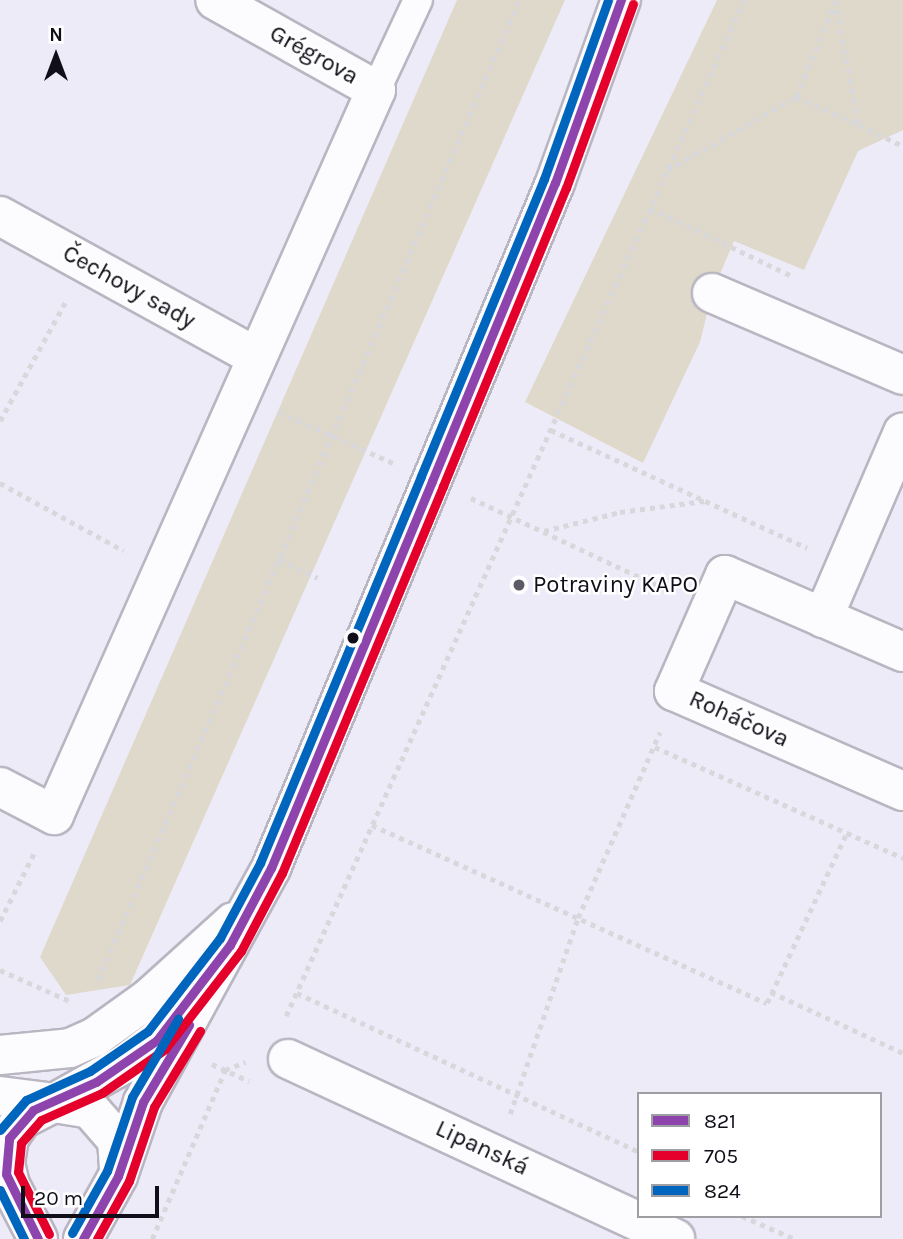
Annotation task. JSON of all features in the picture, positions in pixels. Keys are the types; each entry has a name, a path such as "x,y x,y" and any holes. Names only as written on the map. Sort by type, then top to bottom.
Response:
{"street":[{"name":"Grégrova","path":"215,0 376,90"},
{"path":"83,1239 114,1184 143,1102 253,904 555,183 621,0"},
{"path":"0,787 54,815 376,90"},
{"name":"Čechovy sady","path":"0,216 257,357"},
{"path":"712,293 903,375"},
{"path":"823,618 903,432"},
{"name":"Roháčova","path":"903,652 725,575 674,691 903,791"},
{"path":"0,1055 70,1048 95,1037 149,998 253,904"},
{"path":"38,1239 8,1183 5,1163 9,1138 22,1119 96,1082 158,1040 230,945"},
{"name":"Lipanská","path":"284,1043 492,1153 675,1239"},
{"path":"0,1096 75,1103 103,1119 117,1140 114,1184 92,1210 70,1217 37,1212 8,1183"}],"lane":[{"path":"376,90 418,0"}],"path":[{"path":"97,982 519,0"},
{"path":"284,1043 296,993 744,0"},
{"path":"668,170 796,97 835,1"},
{"path":"835,1 859,125"},
{"path":"796,97 903,146"},
{"path":"650,208 795,278"},
{"path":"0,421 86,263"},
{"path":"240,395 374,454"},
{"path":"551,430 813,551"},
{"path":"0,484 161,572"},
{"path":"542,531 620,512 705,501"},
{"path":"511,517 710,609"},
{"path":"279,559 318,578"},
{"path":"492,1153 518,1093 578,918 655,747 674,691"},
{"path":"655,747 903,858"},
{"path":"0,921 54,815"},
{"path":"372,825 766,1003 847,832"},
{"path":"0,970 74,1002"},
{"path":"771,992 903,1053"},
{"path":"296,993 518,1093 637,1151"},
{"path":"152,1239 225,1070 248,1060"},
{"path":"747,1218 795,1239"}],"shaded area":[{"path":"457,0 565,0 130,985 66,995 40,957"},
{"path":"717,0 903,0 903,130 858,151 804,270 734,241 712,293 700,342 643,463 525,402"}],"transit line":[{"name":"824","path":"0,1130 26,1100 90,1071 148,1031 220,938 260,863 544,179 608,0"},
{"name":"821","path":"38,1239 6,1174 9,1138 33,1110 96,1082 157,1040 230,945 271,868 432,481 555,183 621,0"},
{"name":"705","path":"49,1234 18,1172 21,1143 41,1120 102,1093 165,1049 241,951 282,873 443,486 566,188 633,4"},
{"name":"824","path":"72,1233 107,1171 132,1097 178,1019"},
{"name":"821","path":"83,1239 118,1176 143,1102 189,1025"},
{"name":"705","path":"97,1239 129,1181 154,1107 200,1031"},
{"name":"824","path":"0,1190 24,1239"}],"place":[{"name":"Potraviny KAPO","path":"519,585"}]}
